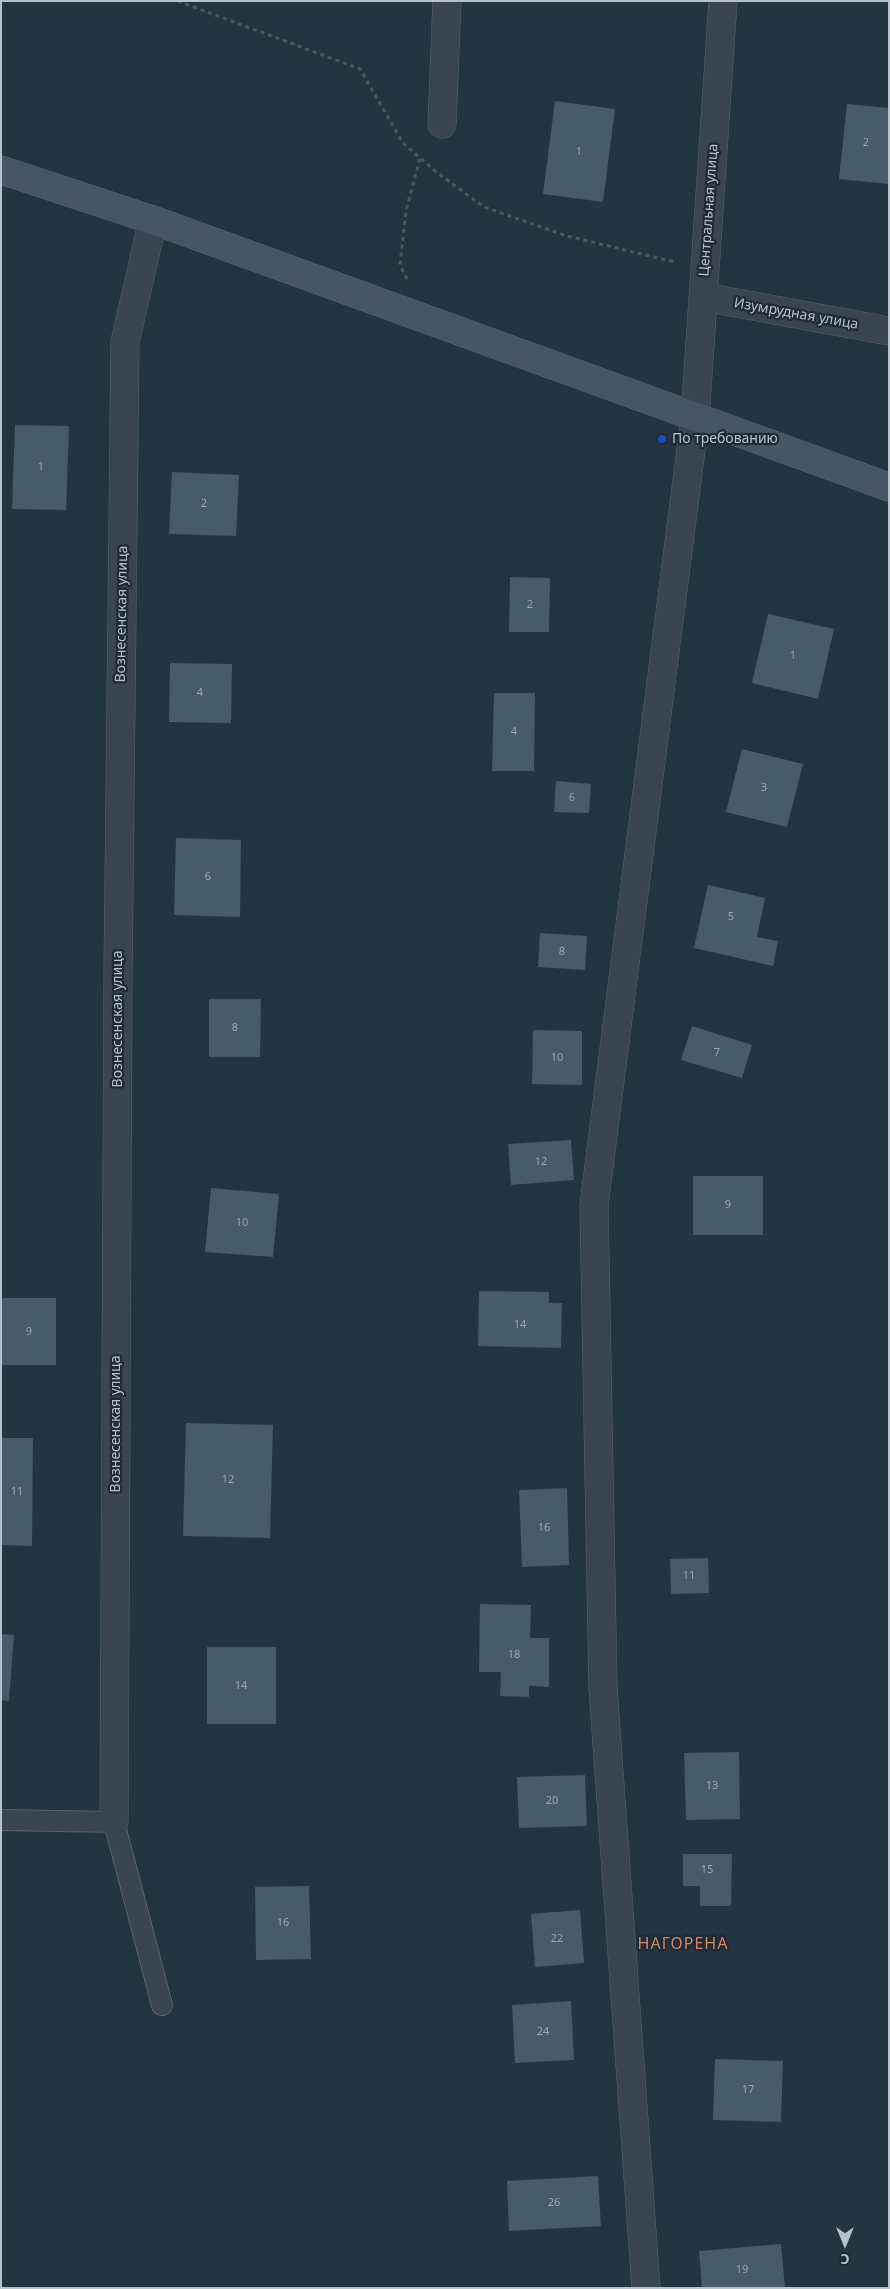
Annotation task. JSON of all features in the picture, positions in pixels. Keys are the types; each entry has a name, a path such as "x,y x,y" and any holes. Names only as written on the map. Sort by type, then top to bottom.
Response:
{"street":[{"path":"442,124 446,1"},
{"name":"Центральная улица","path":"646,2288 603,1688 594,1205 696,418 723,1"},
{"path":"1,170 153,220 889,487"},
{"name":"Вознесенская улица","path":"114,1822 118,964 125,342 153,220"},
{"name":"Изумрудная улица","path":"704,297 889,331"}],"lane":[{"path":"1,1820 114,1822 162,2005"}],"path":[{"path":"420,158 406,211 400,265 424,319"}],"building":[{"path":"555,101 615,109 603,202 543,194"},
{"path":"847,104 889,108 889,184 839,179"},
{"path":"15,425 69,426 66,510 12,509"},
{"path":"172,472 239,475 236,536 169,534"},
{"path":"510,577 550,578 549,632 509,632"},
{"path":"768,614 834,629 818,699 752,683"},
{"path":"170,663 232,664 231,723 169,722"},
{"path":"494,693 535,693 534,771 492,771"},
{"path":"742,749 803,764 787,827 726,812"},
{"path":"556,781 591,784 589,813 554,812"},
{"path":"176,838 241,840 240,917 174,915"},
{"path":"708,885 765,898 757,937 778,941 773,966 694,948"},
{"path":"540,933 587,936 585,970 538,967"},
{"path":"209,999 261,999 260,1057 209,1057"},
{"path":"692,1026 752,1045 742,1078 681,1060"},
{"path":"533,1030 582,1031 582,1085 532,1084"},
{"path":"571,1140 574,1180 511,1185 508,1144"},
{"path":"693,1176 763,1176 763,1235 693,1235"},
{"path":"211,1188 279,1194 273,1257 205,1252"},
{"path":"479,1291 549,1292 549,1303 562,1303 561,1348 478,1346"},
{"path":"1,1298 56,1298 56,1365 1,1365"},
{"path":"186,1423 273,1425 270,1538 183,1536"},
{"path":"1,1438 33,1438 32,1546 1,1545"},
{"path":"567,1488 569,1565 522,1567 519,1490"},
{"path":"708,1558 709,1593 671,1594 670,1559"},
{"path":"480,1604 531,1605 530,1638 549,1638 549,1687 529,1686 529,1697 500,1696 501,1672 479,1672"},
{"path":"1,1634 14,1635 9,1701 1,1700"},
{"path":"207,1647 276,1647 276,1724 207,1724"},
{"path":"739,1752 740,1819 686,1820 684,1753"},
{"path":"585,1775 587,1826 519,1828 517,1777"},
{"path":"683,1854 732,1854 731,1906 700,1906 700,1886 683,1886"},
{"path":"309,1886 311,1959 256,1960 255,1887"},
{"path":"580,1910 584,1963 535,1967 531,1914"},
{"path":"571,2001 574,2060 515,2063 512,2005"},
{"path":"715,2059 783,2061 781,2122 713,2120"},
{"path":"598,2176 601,2226 509,2231 507,2181"},
{"path":"781,2244 785,2288 702,2288 699,2251"}],"place":[{"name":"По требованию","path":"662,439"}],"district":[{"name":"НАГОРЕНА","path":"683,1944"}]}
